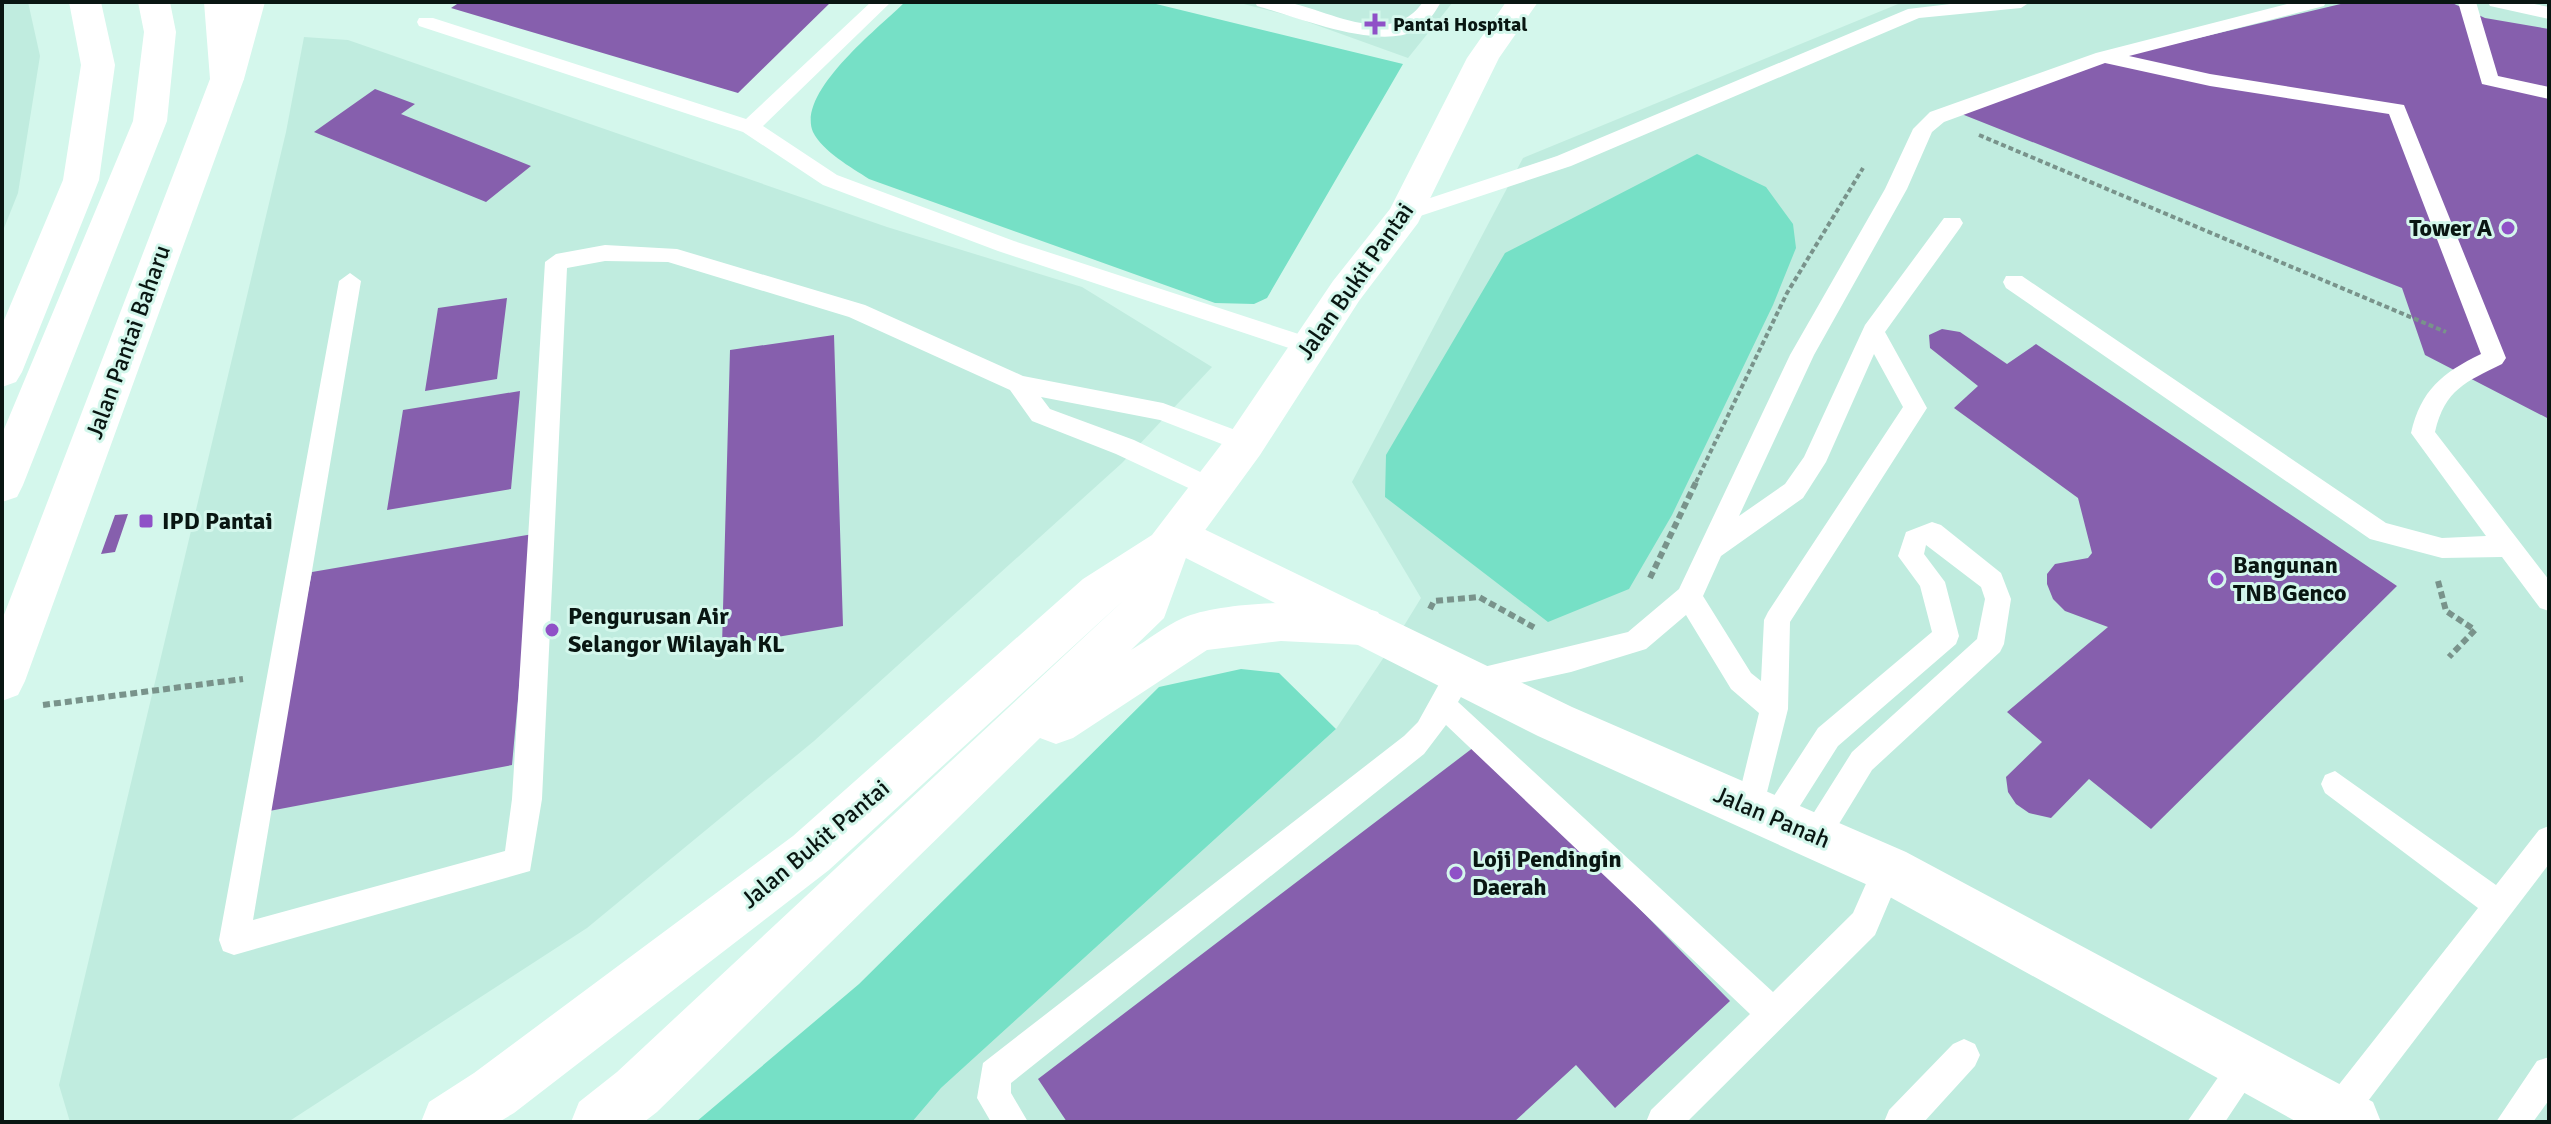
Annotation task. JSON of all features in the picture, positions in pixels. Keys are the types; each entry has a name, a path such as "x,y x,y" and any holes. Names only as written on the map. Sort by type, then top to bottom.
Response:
{"street":[{"path":"2,372 81,180 98,65 85,2"},
{"path":"2,485 150,121 160,32 154,2"},
{"path":"220,2 227,79"},
{"name":"Jalan Pantai Baharu","path":"2,681 227,79 249,2"},
{"name":"Jalan Bukit Pantai","path":"599,1122 637,1092 1148,605 1173,542 1405,214 1483,58 1522,2"},
{"name":"Jalan Bukit Pantai","path":"449,1122 494,1093 811,853 1099,592 1173,542"},
{"name":"Jalan Panah","path":"1173,542 1408,649 1458,686 1781,820 1888,869 2346,1118"},
{"path":"930,813 1097,694 1198,632 1281,622 1362,626"}],"lane":[{"path":"750,127 882,2"},
{"path":"1264,2 1374,30 1397,32 1420,21 1432,2"},
{"path":"1405,214 1564,161 1915,13 2021,2"},
{"path":"1011,1122 994,1098 995,1075 1414,745 1428,731 1458,686 1571,660 1636,641 1689,597 1802,355 1896,189 1923,129 1937,117 2103,57 2317,2"},
{"path":"2467,2 2489,80 2549,93"},
{"path":"2497,2 2549,13"},
{"path":"426,22 750,127 830,180 1006,246 1309,346"},
{"path":"2103,57 2210,80 2397,109 2494,358 2450,380 2428,405 2423,433 2549,600"},
{"path":"1711,550 1794,491 1814,462 1873,331 1952,223"},
{"path":"350,281 234,940 519,861 527,799 556,262 605,253 669,254 857,311 1018,384 1163,412 1245,444"},
{"path":"2014,282 2379,532 2442,548 2510,546"},
{"path":"1781,820 1774,709 1777,620 1915,408 1873,331"},
{"path":"1018,384 1041,415 1125,447 1212,489"},
{"path":"1932,532 1992,581 1998,599 1990,644 1862,761 1781,820 1828,737 1946,636 1932,582 1911,556 1915,539 1932,532"},
{"path":"1689,597 1741,681 1774,709"},
{"path":"1458,686 1773,1014"},
{"path":"2335,784 2497,904"},
{"path":"2346,1118 2497,904 2549,840"},
{"path":"1663,1122 1864,924 1888,869"},
{"path":"1901,1122 1964,1055"},
{"path":"2204,1122 2247,1065"},
{"path":"2513,1122 2549,1073"}],"path":[{"path":"1937,117 2492,351"},
{"path":"1644,590 1787,293 1869,158"},
{"path":"2436,575 2446,611 2475,630 2449,657"},
{"path":"1408,649 1434,601 1470,593 1495,600 1525,622 1546,631"},
{"path":"43,705 209,685"}],"shaded area":[{"path":"2,2 28,2 40,56 18,193 2,233"},
{"name":"Pantai Hospital","path":"1236,2 1453,2 1408,58 1294,17"},
{"path":"1903,2 2549,2 2549,1122 912,1122 941,1088 1336,729 1394,642 1421,598 1352,482 1523,158"},
{"name":"Pengurusan Air Selangor Wilayah KL","path":"304,37 348,40 887,227 1082,287 1212,367 1122,463 814,741 587,928 288,1122 70,1122 59,1085 286,132"}],"green space":[{"path":"905,2 1148,2 1403,64 1267,298 1254,304 1215,303 869,179 823,146 813,132 811,116 817,98 843,62"},
{"path":"1697,154 1766,187 1793,224 1796,248 1773,305 1672,515 1629,589 1548,622 1385,497 1386,455 1505,253"},
{"path":"1241,669 1279,673 1336,729 941,1088 912,1122 696,1122 859,984 1159,687"}],"building":[{"path":"460,2 831,2 738,93 451,8"},
{"path":"2349,2 2450,2 2485,18 2549,29 2549,419 2425,355 2402,288 1959,113 2123,56"},
{"path":"375,89 415,104 401,114 531,166 486,202 314,132"},
{"path":"507,298 497,379 425,391 438,308"},
{"name":"Bangunan TNB Genco","path":"1942,329 1960,332 2007,364 2036,344 2397,586 2151,829 2089,779 2051,818 2029,813 2016,804 2008,792 2006,777 2042,742 2007,712 2108,627 2065,611 2053,599 2047,584 2047,574 2055,564 2088,558 2092,553 2078,498 1954,408 1978,386 1930,348 1929,335"},
{"path":"834,335 843,626 722,646 730,350"},
{"path":"520,391 511,489 387,510 403,410"},
{"path":"128,514 115,552 101,554 115,515"},
{"path":"533,534 512,765 264,812 312,572"},
{"name":"Loji Pendingin Daerah","path":"1478,744 1730,1001 1615,1108 1576,1065 1514,1122 1067,1122 1038,1079"}],"place":[{"name":"Pantai Hospital","path":"1375,24"},
{"name":"Tower A","path":"2508,228"},
{"name":"IPD Pantai","path":"146,521"},
{"name":"Bangunan TNB Genco","path":"2217,579"},
{"name":"Pengurusan Air Selangor Wilayah KL","path":"552,630"},
{"name":"Loji Pendingin Daerah","path":"1456,873"}]}
